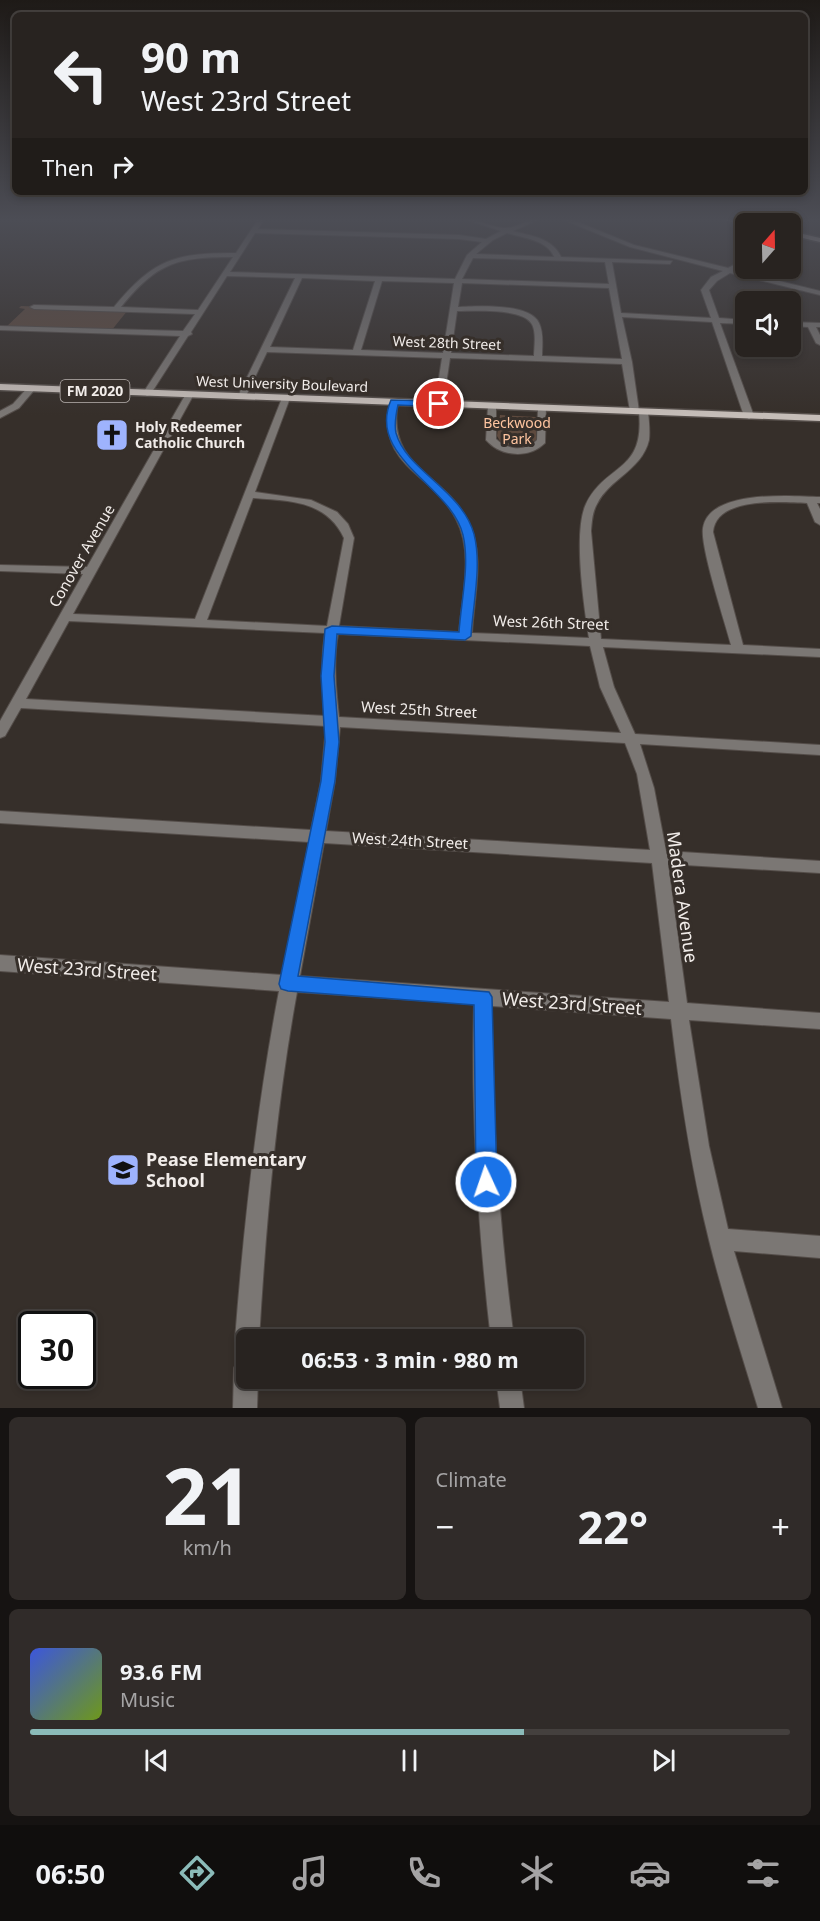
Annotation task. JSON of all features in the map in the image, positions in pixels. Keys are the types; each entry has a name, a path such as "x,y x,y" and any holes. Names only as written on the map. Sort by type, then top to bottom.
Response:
{"main road":[{"name":"West University Boulevard","path":"0,387 820,418"}],"street":[{"path":"116,309 137,284"},
{"path":"147,393 220,284"},
{"path":"242,396 295,284"},
{"path":"356,353 378,284"},
{"path":"439,404 458,284"},
{"path":"524,284 613,286"},
{"path":"709,284 705,290 714,322 749,416"},
{"path":"786,284 820,292"},
{"name":"Madera Avenue","path":"613,286 645,436 640,451 600,490 587,513 586,532 597,641 606,686 631,739 645,778 699,1147 719,1239 770,1408"},
{"path":"34,307 202,312"},
{"path":"454,309 511,311 531,318 536,326 538,359"},
{"path":"619,315 735,322"},
{"path":"801,324 820,325"},
{"path":"810,324 820,343"},
{"path":"0,328 188,334"},
{"name":"West 28th Street","path":"265,349 628,362"},
{"path":"0,415 16,406 32,388"},
{"name":"Conover Avenue","path":"0,733 190,394"},
{"path":"200,623 286,398"},
{"path":"394,402 390,420 392,434 399,448 445,495 460,514 468,534 471,557 465,636"},
{"path":"492,406 491,440 500,447 519,451 534,448 542,441 543,408"},
{"path":"248,495 288,498 314,504 334,515 346,529 348,546 332,629 328,676 333,722 328,781 288,984 262,1150 248,1329"},
{"path":"738,649 711,549 708,534 710,522 724,510 742,502 767,499 816,500 820,522"},
{"path":"0,568 90,572"},
{"name":"West 26th Street","path":"65,617 820,653"},
{"name":"West 25th Street","path":"17,703 820,750"},
{"name":"West 24th Street","path":"0,817 820,867"},
{"name":"West 23rd Street","path":"0,963 820,1021"},
{"path":"483,997 483,1125 487,1200 502,1329"},
{"path":"719,1239 820,1247"},
{"path":"245,1389 245,1408"},
{"path":"509,1389 512,1408"}],"green space":[{"path":"21,306 128,310 111,331 6,327 25,309 19,308"},
{"name":"Beckwood Park","path":"500,415 536,417 536,440 525,447 502,444 497,436"}],"place":[{"name":"Holy Redeemer Catholic Church","path":"112,435"},
{"name":"Pease Elementary School","path":"123,1170"}],"route":[{"path":"439,404 394,402 390,420 392,434 399,448 445,495 460,514 468,534 471,557 465,636 332,629 328,653 328,676 333,722 328,781 288,984 483,997 483,1125 486,1182"}]}
